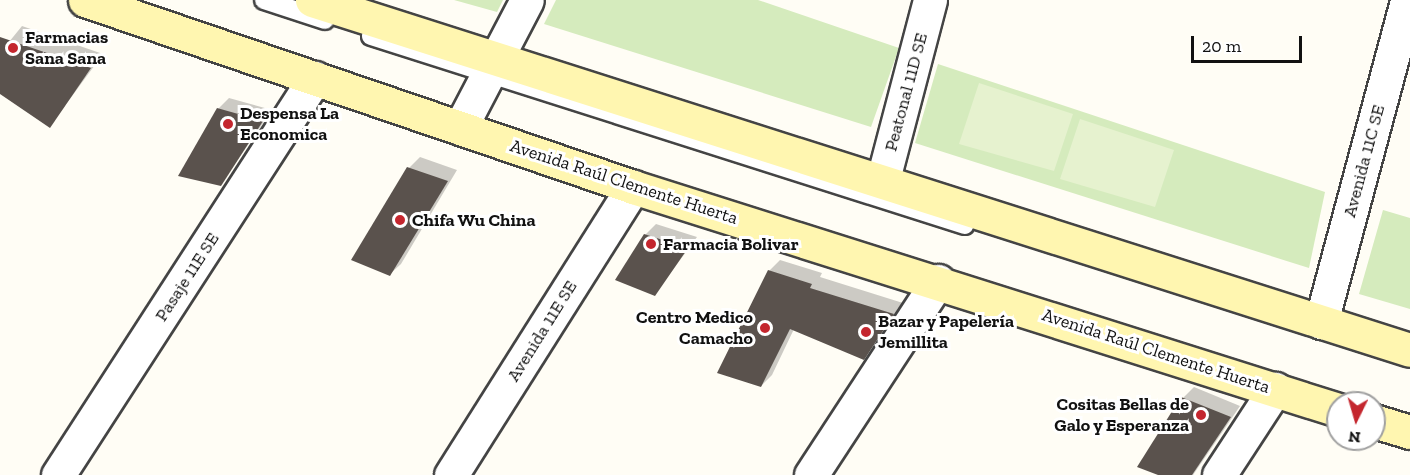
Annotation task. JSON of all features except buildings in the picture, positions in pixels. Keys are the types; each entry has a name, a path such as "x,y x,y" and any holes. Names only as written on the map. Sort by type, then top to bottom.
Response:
{"main road":[{"name":"Avenida Raúl Clemente Huerta","path":"85,0 633,187 938,281 1326,406"},
{"path":"312,0 490,67 882,183 1410,350"},
{"path":"1386,425 1410,432"}],"street":[{"path":"460,128 527,0"},
{"name":"Peatonal 11D SE","path":"882,183 930,0"},
{"name":"Avenida 11C SE","path":"1321,322 1407,0"},
{"name":"Pasaje 11E SE","path":"58,475 315,78"},
{"name":"Avenida 11E SE","path":"451,475 633,187"},
{"path":"811,475 938,281"},
{"path":"1220,475 1275,389"}],"lane":[{"path":"264,0 490,67 1410,366"}],"green space":[{"path":"454,0 503,0 497,12"},
{"path":"556,0 758,0 899,48 871,127 544,24"},
{"path":"938,64 1325,192 1309,268 915,143"},
{"path":"979,83 1073,114 1054,171 959,144"},
{"path":"1080,119 1174,150 1155,207 1060,179"},
{"path":"1383,210 1410,218 1410,309 1359,294"}],"place":[{"name":"Farmacias Sana Sana","path":"13,48"},
{"name":"Despensa La Economica","path":"228,124"},
{"name":"Chifa Wu China","path":"400,220"},
{"name":"Farmacia Bolivar","path":"651,244"},
{"name":"Centro Medico Camacho","path":"765,328"},
{"name":"Bazar y Papelería Jemillita","path":"866,332"},
{"name":"Cositas Bellas de Galo y Esperanza","path":"1201,415"}]}
